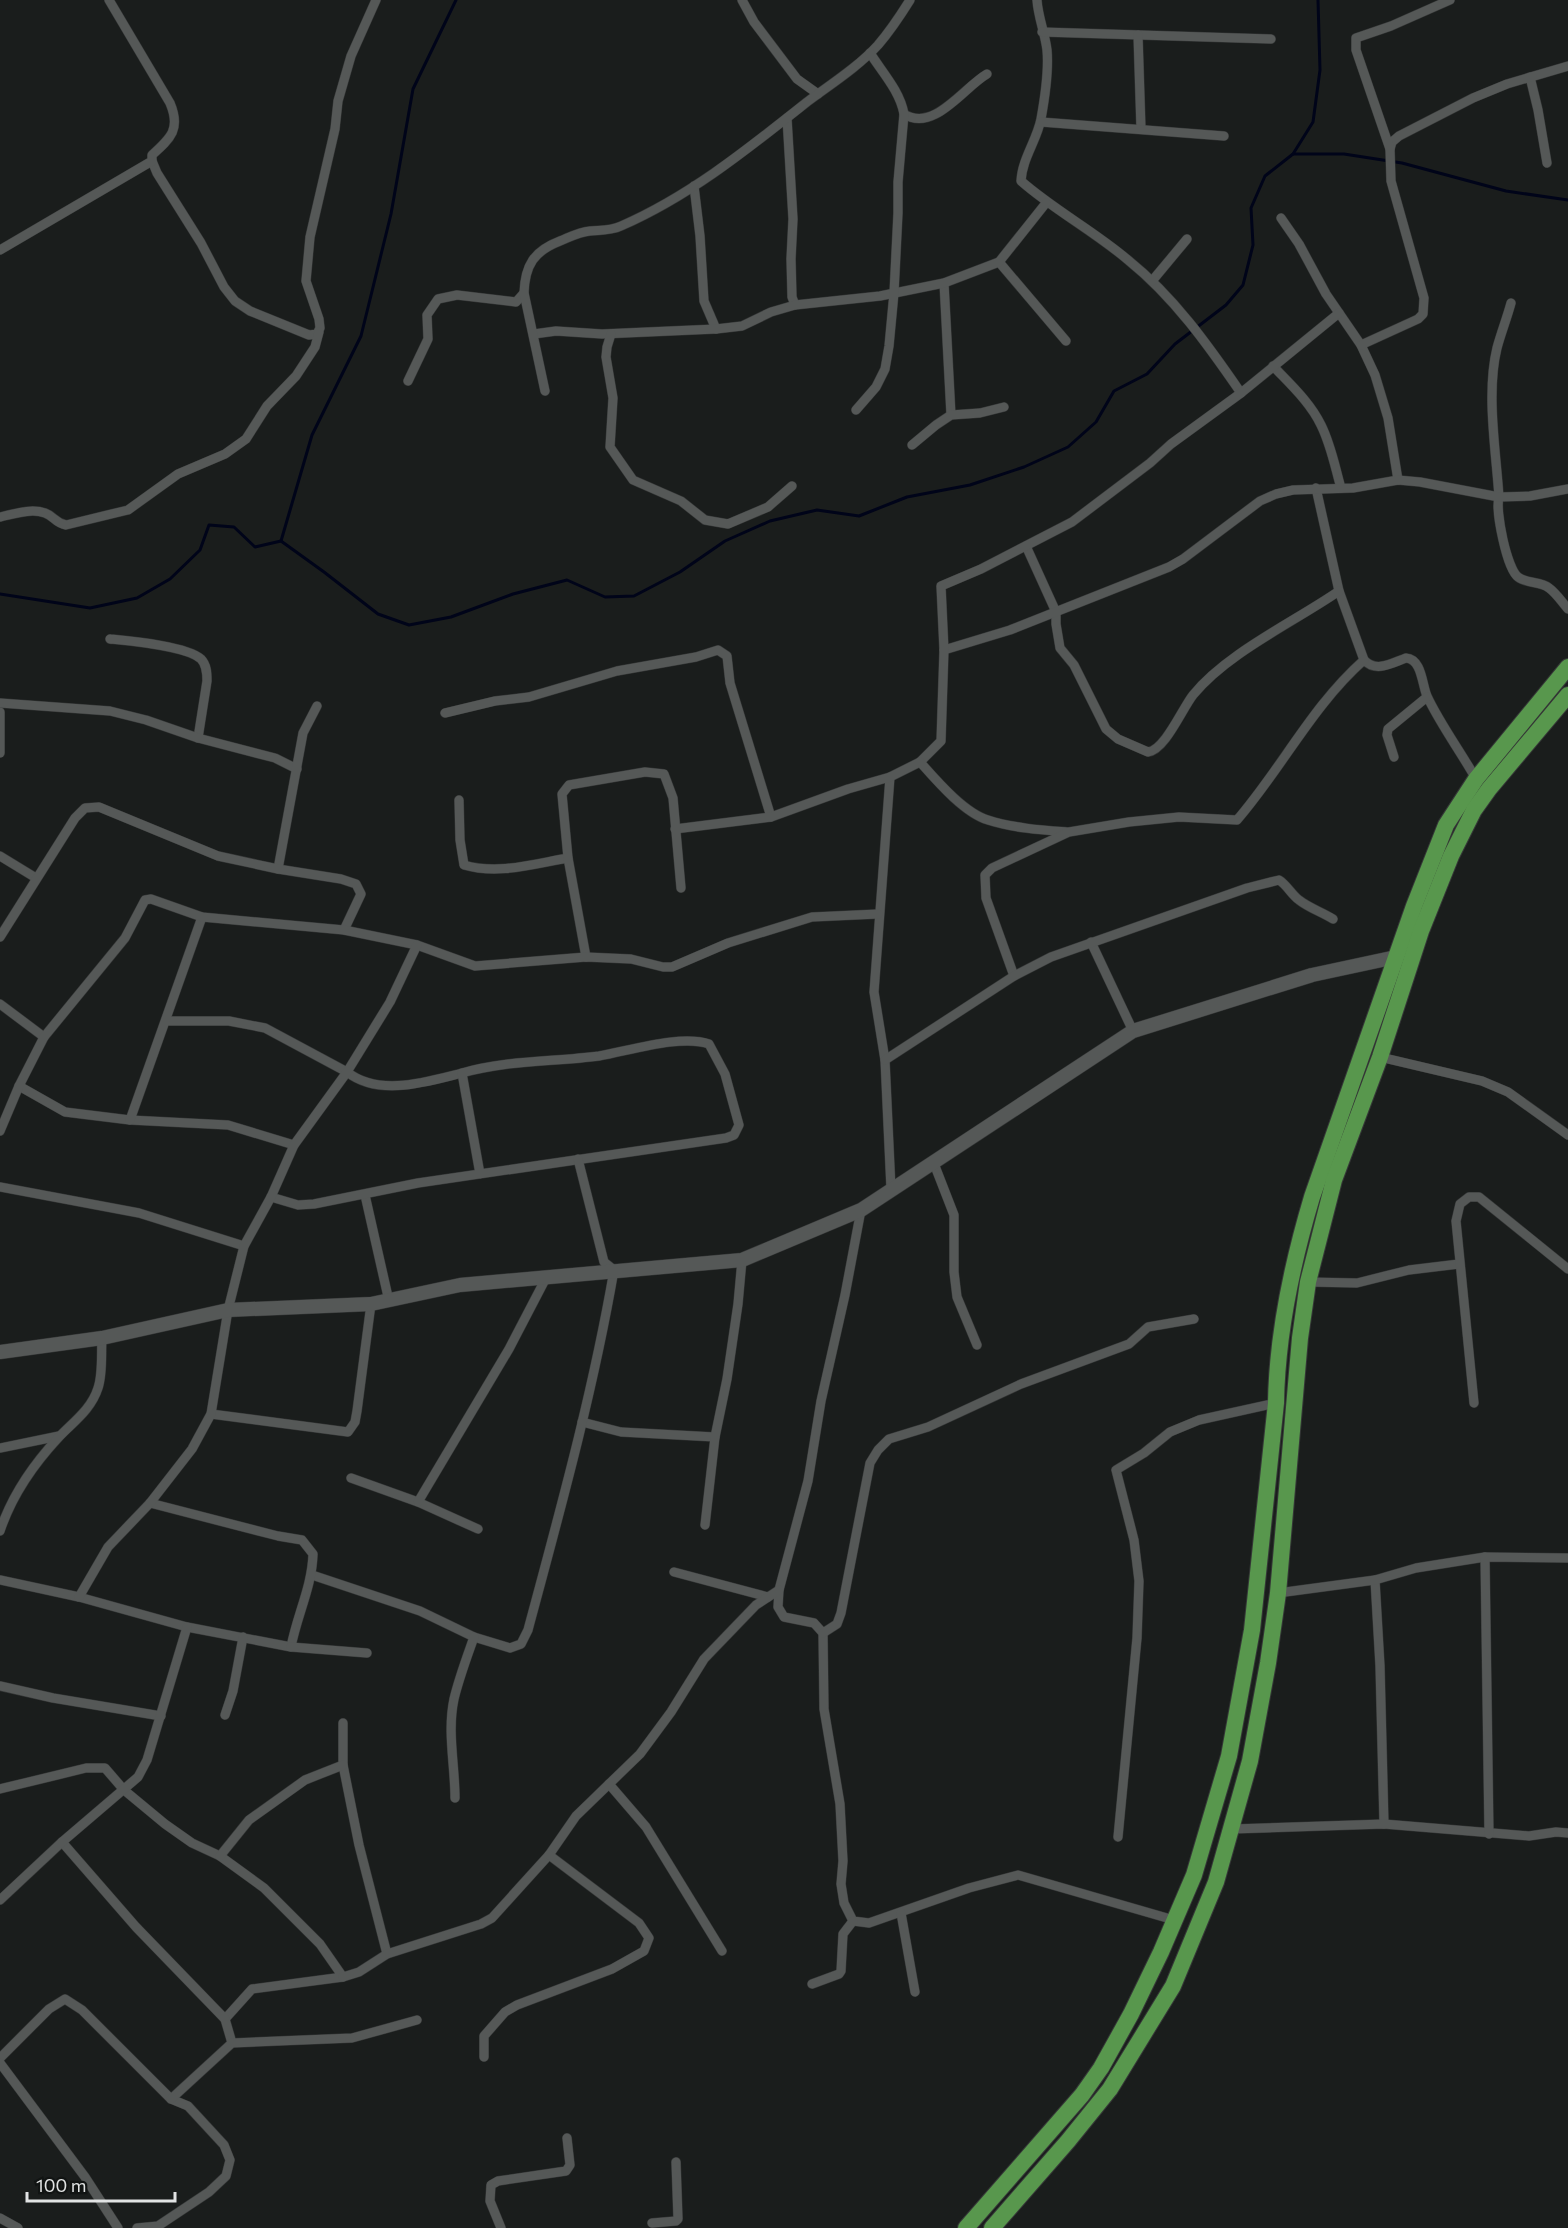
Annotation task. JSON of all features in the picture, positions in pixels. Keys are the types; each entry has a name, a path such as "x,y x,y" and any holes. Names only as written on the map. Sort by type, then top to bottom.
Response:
{"highway":[{"path":"966,2228 1082,2095 1101,2068 1134,2008 1194,1875 1229,1756 1252,1630 1276,1403 1276,1371 1285,1304 1300,1235 1396,957 1446,825 1476,778 1566,674"},
{"path":"992,2228 1110,2089 1173,1986 1216,1882 1250,1761 1268,1663 1278,1593 1297,1361 1308,1282 1334,1180 1380,1057 1431,904 1450,856 1489,789 1568,695"}],"street":[{"path":"109,0 170,103 175,117 174,130 166,142 152,155 157,173 201,243 224,287 235,300 250,311 309,335 319,332"},
{"path":"0,517 35,511 45,513 58,524 66,525 128,510 178,474 225,454 246,439 267,406 296,376 315,347 319,332 319,319 306,281 310,237 335,129 338,101 351,56 376,0"},
{"path":"742,0 754,22 797,79 818,94"},
{"path":"545,391 524,293 529,264 539,253 554,243 578,233 608,231 621,226 660,207 694,186 787,118 870,53 897,21 910,0"},
{"path":"1037,0 1047,51 1047,73 1041,122 1023,167 1021,181 1046,203 1098,236 1152,281 1203,338 1241,393"},
{"path":"1390,153 1356,50 1356,38 1391,26 1450,0"},
{"path":"1042,32 1271,39"},
{"path":"1138,35 1141,129"},
{"path":"856,410 869,397 885,369 894,293 898,182 904,114 897,93 870,53"},
{"path":"1361,345 1418,319 1423,314 1423,291 1390,173 1390,153 1394,140 1473,98 1568,66"},
{"path":"904,114 915,119 930,118 987,74"},
{"path":"1530,77 1536,98 1547,163"},
{"path":"787,118 793,219 791,277 795,305"},
{"path":"1041,122 1224,136"},
{"path":"0,250 152,160"},
{"path":"694,186 704,301 716,330"},
{"path":"534,334 574,331 611,334 716,330 742,326 771,312 795,305 894,293 944,282 999,262 1046,203"},
{"path":"1281,218 1299,244 1326,294 1361,345 1382,395 1398,480"},
{"path":"1152,281 1187,239"},
{"path":"999,262 1066,341"},
{"path":"944,282 951,415"},
{"path":"408,381 428,339 427,315 438,299 457,296 516,302 524,293"},
{"path":"1511,303 1497,348 1493,384 1492,409 1498,510 1512,570 1520,579 1550,588 1568,609"},
{"path":"675,829 771,817 848,789 890,777 920,762 941,741 944,650 941,586 1072,522 1150,463 1171,444 1241,393 1339,313"},
{"path":"611,334 606,357 613,398 610,447 633,480 681,501 705,520 728,524 768,507 792,486"},
{"path":"1273,366 1297,392 1320,423 1330,446 1341,488"},
{"path":"912,445 951,415 980,413 1004,407"},
{"path":"944,650 1010,630 1169,567 1268,498 1293,490 1341,488 1398,480 1499,497 1530,496 1568,489"},
{"path":"1316,488 1339,591 1364,660 1369,665 1380,668 1410,658 1416,662 1427,697 1476,778"},
{"path":"1026,546 1056,612 1060,648 1074,665 1106,729 1118,739 1151,752 1159,747 1192,696 1208,679 1242,653 1339,591"},
{"path":"110,639 164,647 194,655 202,661 207,672 207,681 198,738"},
{"path":"445,713 495,701 529,697 617,671 696,657 718,650 727,656 730,683 771,817"},
{"path":"920,762 951,796 985,820 1032,829 1069,832 1129,822 1179,817 1237,820 1306,724 1345,677 1364,660"},
{"path":"1394,757 1387,735 1388,729 1427,697"},
{"path":"0,703 110,711 146,720 198,738 275,758 297,769"},
{"path":"278,869 303,733 317,705"},
{"path":"0,712 0,753"},
{"path":"586,957 568,858 562,794 569,785 645,772 664,774 673,798 681,888"},
{"path":"890,777 874,992 885,1060 891,1189"},
{"path":"459,800 460,840 464,865 497,871 568,858"},
{"path":"0,936 75,818 85,808 99,807 218,856 341,879 356,884 361,894 344,930"},
{"path":"1014,976 986,898 985,875 992,868 1069,832"},
{"path":"0,856 36,878"},
{"path":"885,1060 1014,976 1051,957 1272,880 1284,883 1302,903 1333,919"},
{"path":"0,1131 19,1086 44,1037 125,938 145,900 151,899 202,917 344,930 417,945 475,966 586,957 631,959 672,967 728,943 812,917 878,914"},
{"path":"130,1120 202,917"},
{"path":"1091,942 1133,1031"},
{"path":"79,1597 108,1547 150,1503 192,1449 211,1413 228,1310 244,1246 271,1197 294,1145 347,1072 390,1002 417,945"},
{"path":"0,1352 102,1338 228,1310 371,1304 460,1285 742,1260 861,1210 1133,1031 1312,975 1396,957"},
{"path":"0,1004 44,1037"},
{"path":"167,1021 229,1022 265,1028 358,1080 383,1085 417,1085 488,1065 598,1056 672,1042 703,1042 709,1044 725,1074 739,1125 734,1135 726,1138 418,1183 365,1195 298,1205 271,1197"},
{"path":"1380,1057 1482,1081 1508,1092 1568,1134"},
{"path":"462,1073 480,1174"},
{"path":"19,1086 65,1112 130,1120 228,1125 294,1145"},
{"path":"578,1159 604,1262 614,1270"},
{"path":"933,1161 954,1215 954,1272 957,1297 977,1345"},
{"path":"0,1187 139,1213 244,1246"},
{"path":"365,1195 388,1301"},
{"path":"1474,1403 1459,1264 1456,1221 1460,1204 1469,1197 1479,1197 1568,1269"},
{"path":"853,1921 844,1903 841,1884 843,1861 840,1804 824,1709 823,1633 814,1623 784,1617 778,1606 779,1590 808,1481 821,1401 861,1210"},
{"path":"705,1525 715,1437 727,1379 742,1260"},
{"path":"1308,1282 1357,1283 1409,1270 1459,1264"},
{"path":"312,1575 420,1611 474,1637 510,1648 521,1644 528,1630 555,1533 601,1346 614,1270"},
{"path":"418,1502 508,1349 546,1278"},
{"path":"211,1413 348,1432 355,1422 357,1411 371,1304"},
{"path":"823,1633 837,1624 841,1613 870,1463 889,1438 928,1427 1021,1384 1129,1344 1148,1327 1194,1319"},
{"path":"0,1531 5,1514 26,1474 59,1436 86,1412 99,1388 102,1338"},
{"path":"1118,1837 1137,1638 1139,1581 1134,1540 1116,1470 1144,1453 1170,1432 1199,1420 1276,1403"},
{"path":"582,1422 621,1432 715,1437"},
{"path":"0,1448 59,1436"},
{"path":"351,1478 418,1502 478,1529"},
{"path":"150,1503 302,1540 313,1554 312,1575 295,1622 291,1647"},
{"path":"1278,1593 1375,1580 1416,1568 1485,1557 1568,1558"},
{"path":"1485,1557 1490,1834"},
{"path":"674,1572 768,1597"},
{"path":"0,1580 79,1597 187,1627 291,1647 368,1653"},
{"path":"1375,1580 1380,1666 1384,1824"},
{"path":"225,2019 252,1989 343,1977 359,1972 387,1954 481,1924 492,1918 549,1855 576,1816 640,1754 671,1712 704,1659 756,1605 779,1590"},
{"path":"0,1900 62,1842 138,1777 147,1760 187,1627"},
{"path":"225,1715 233,1691 243,1637"},
{"path":"455,1798 451,1740 454,1700 474,1637"},
{"path":"0,1686 53,1698 161,1716"},
{"path":"343,1723 344,1765 359,1845 387,1954"},
{"path":"220,1857 249,1820 305,1780 344,1765"},
{"path":"0,1789 86,1768 105,1768 124,1790 192,1843 220,1857 264,1888 320,1944 343,1977"},
{"path":"609,1784 646,1827 722,1951"},
{"path":"1232,1829 1384,1824 1529,1836 1556,1832 1568,1833"},
{"path":"62,1842 136,1927 225,2019 232,2043"},
{"path":"484,2056 484,2036 505,2013 543,1994 612,1969 644,1951 649,1938 639,1923 549,1855"},
{"path":"853,1921 869,1923 969,1888 1018,1875 1174,1920"},
{"path":"901,1913 915,1992"},
{"path":"812,1984 839,1974 841,1971 843,1934 853,1921"},
{"path":"0,2058 49,2008 65,1999 82,2010 171,2099 188,2106 224,2145 230,2160 226,2176 209,2192 158,2226 137,2228"},
{"path":"171,2099 232,2043 352,2038 417,2020"},
{"path":"0,2063 85,2177 118,2228"},
{"path":"501,2228 490,2201 491,2185 498,2181 566,2171 570,2164 567,2138"},
{"path":"652,2223 678,2219 676,2162"},
{"path":"0,2218 18,2228"}],"waterway":[{"path":"281,541 312,435 361,336 391,214 413,89 456,0"},
{"path":"0,594 90,608 137,598 170,579 200,550 209,525 234,527 255,547 281,541 378,614 409,625 451,617 513,594 567,580 605,597 634,596 680,572 725,541 770,521 817,510 859,516 907,497 970,485 1024,467 1068,447 1096,422 1114,391 1147,374 1175,344 1226,305 1243,285 1253,245 1251,208 1265,176 1293,154 1313,122 1320,70 1318,0"},
{"path":"1293,154 1344,154 1402,163 1506,191 1568,200"}]}
